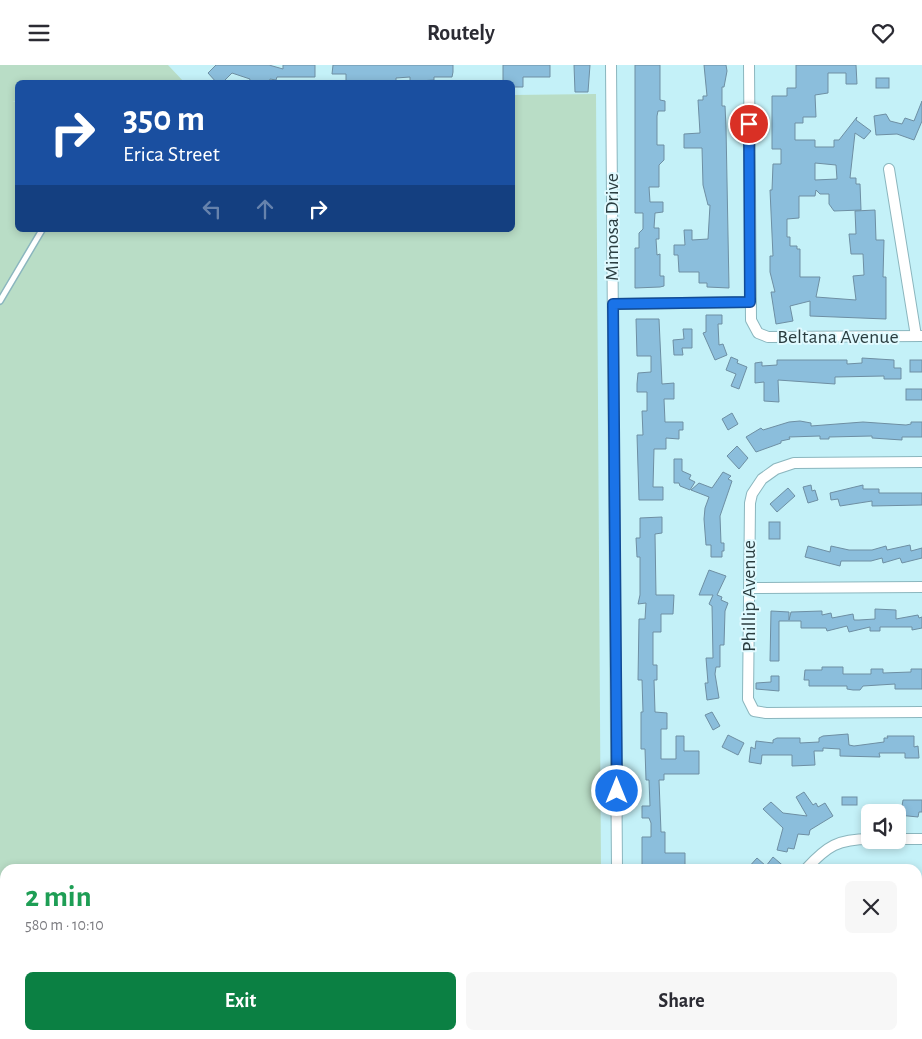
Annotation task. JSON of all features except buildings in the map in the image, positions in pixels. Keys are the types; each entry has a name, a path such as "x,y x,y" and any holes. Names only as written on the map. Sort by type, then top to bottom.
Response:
{"street":[{"name":"Mimosa Drive","path":"611,65 617,864"},
{"name":"Beltana Avenue","path":"749,65 750,302 752,324 758,333 768,337 919,336"},
{"path":"889,169 919,336"},
{"path":"613,304 750,302"},
{"name":"Phillip Avenue","path":"922,462 794,463 769,474 757,486 748,511 750,588 748,699 754,711 766,713 922,712"},
{"path":"750,588 922,587"},
{"path":"811,864 833,844 861,839"},
{"path":"906,839 922,839"}],"lane":[{"path":"0,301 41,232"}],"green space":[{"path":"0,65 168,65 182,80 15,80 15,101 12,101 15,102 15,232 515,232 515,95 596,94 601,864 0,864"}],"route":[{"path":"617,791 613,304 750,302 749,124"}]}
